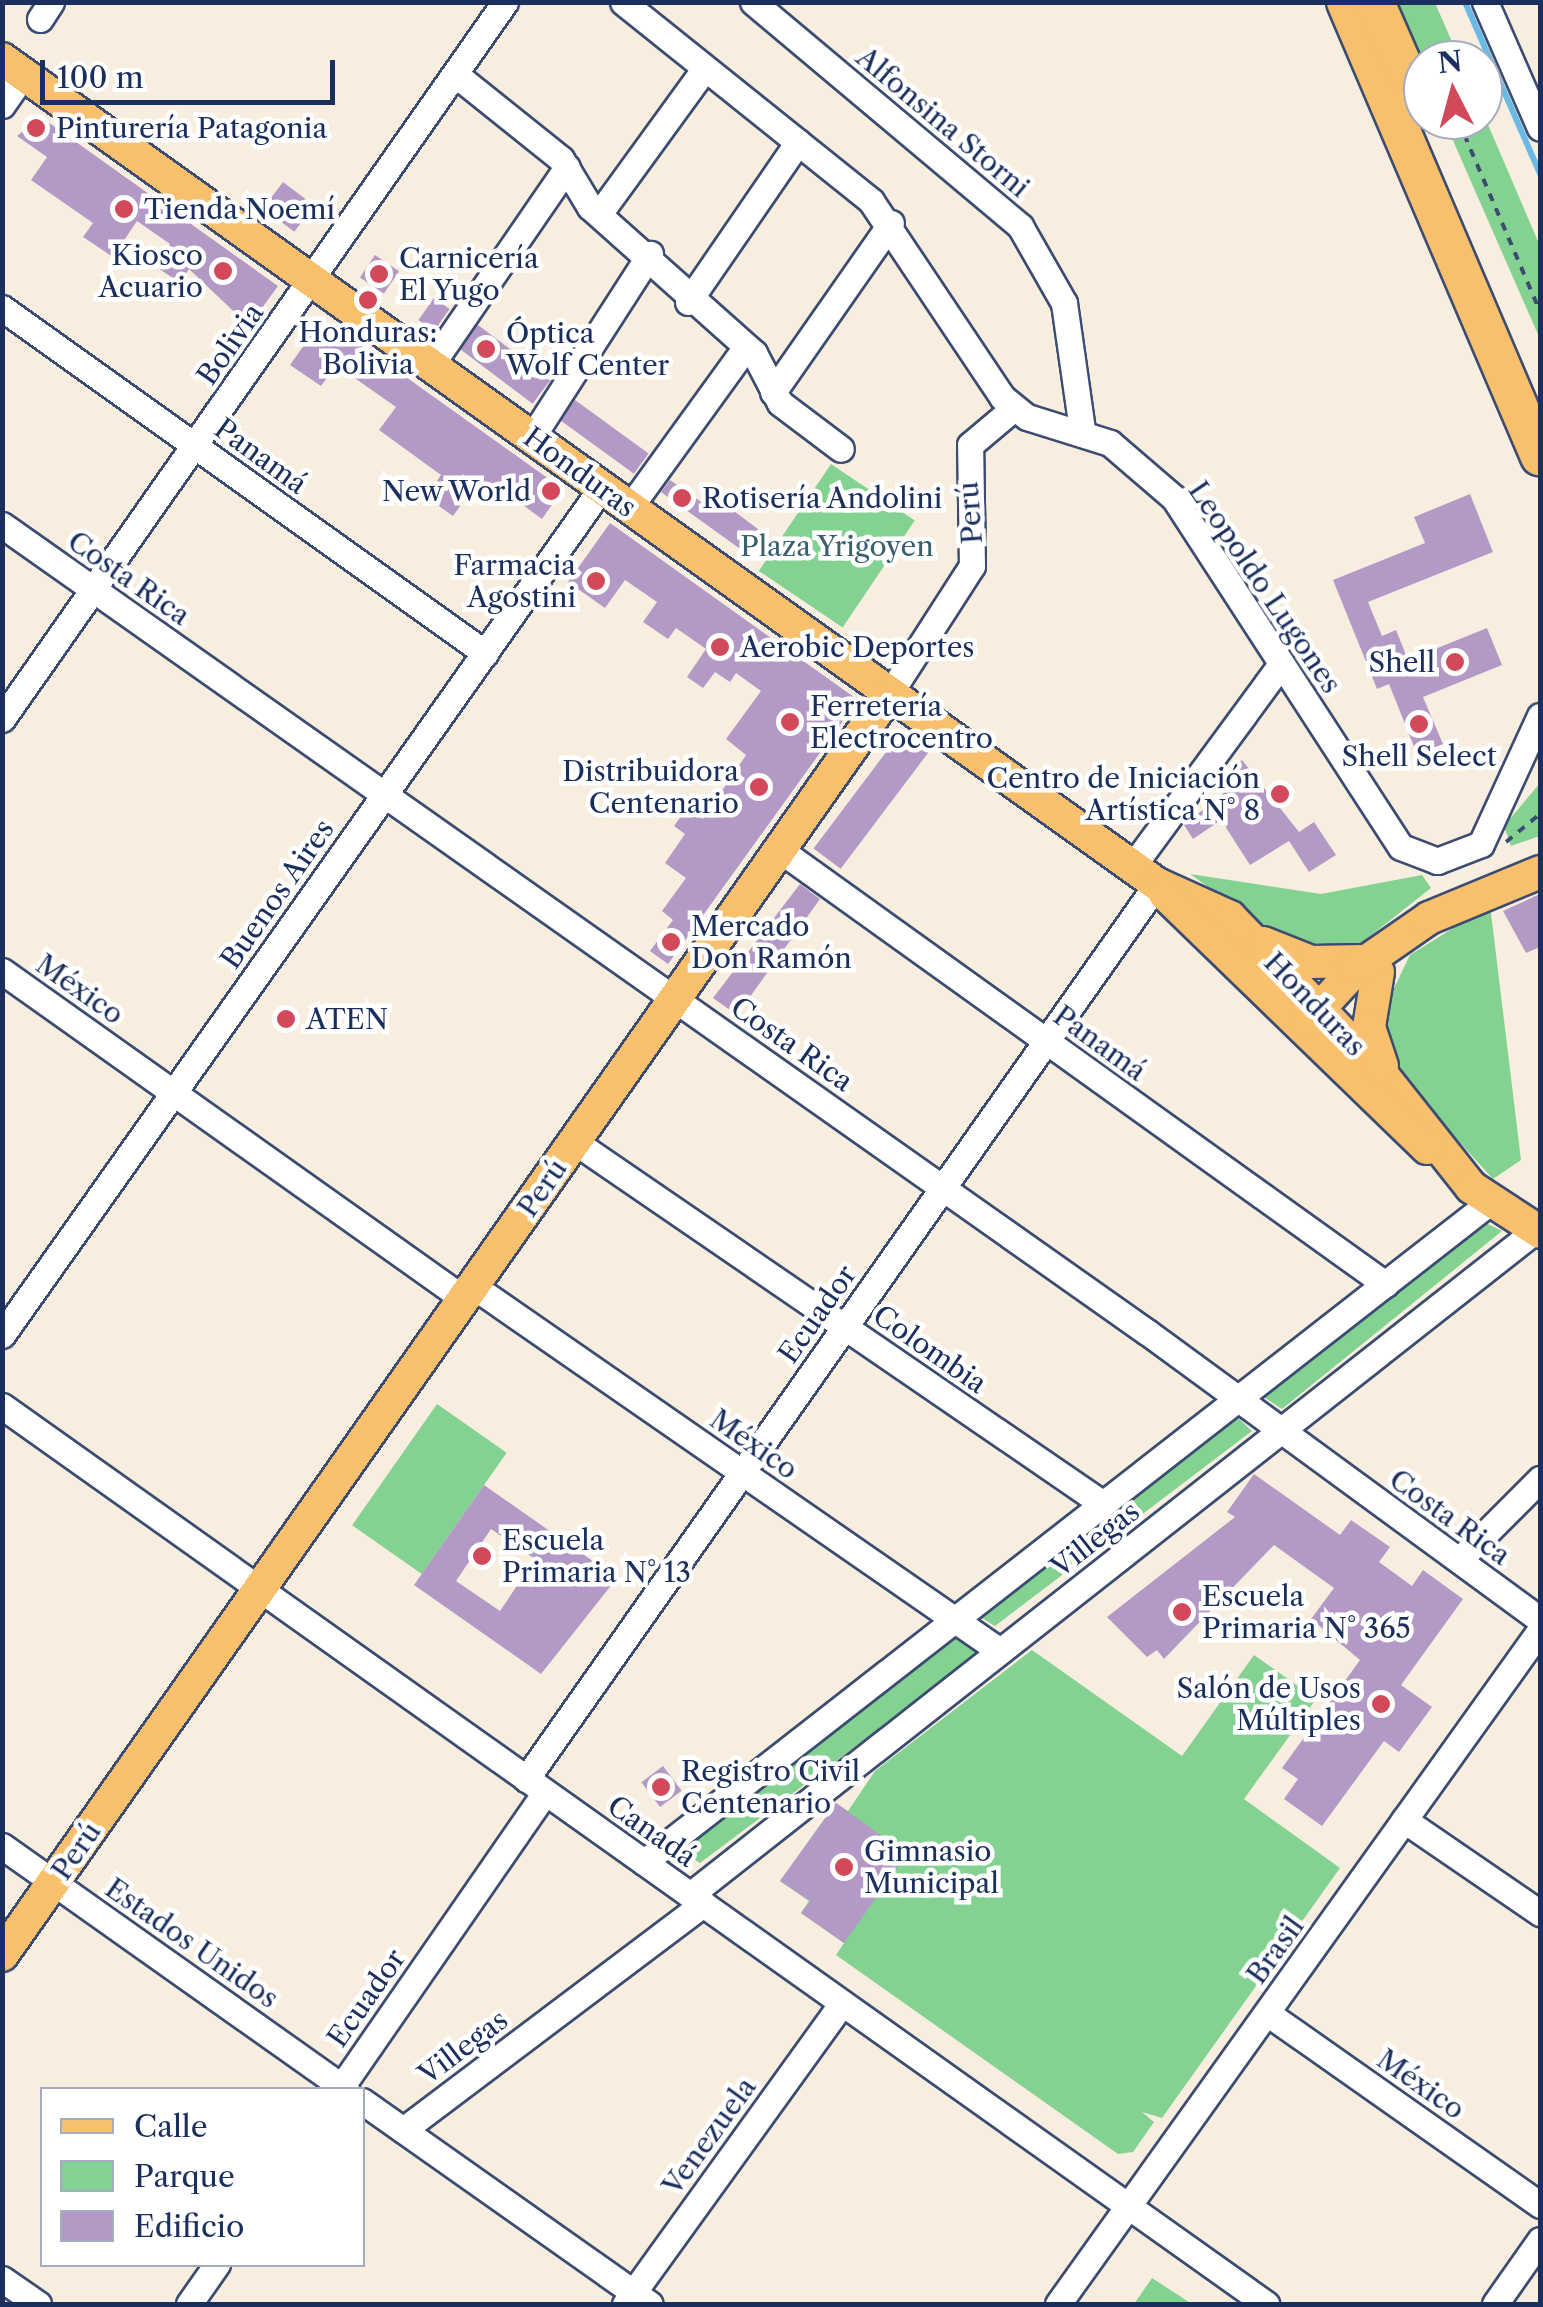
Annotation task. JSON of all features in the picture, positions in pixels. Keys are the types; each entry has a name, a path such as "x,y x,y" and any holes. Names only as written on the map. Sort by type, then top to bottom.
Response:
{"highway":[{"path":"1346,2 1540,456"},
{"path":"1375,2 1403,66"},
{"path":"1435,140 1540,380"}],"main road":[{"name":"Honduras","path":"13,67 1145,875 1316,1017 1393,1087 1444,1159"},
{"name":"Perú","path":"2,1955 890,694"},
{"path":"1316,1017 1398,942 1526,875 1540,852"},
{"name":"Honduras","path":"1145,875 1220,911 1250,936 1316,1017 1395,1126 1444,1159 1490,1202 1539,1231"},
{"path":"1250,936 1311,962 1372,967"},
{"path":"1372,967 1369,1028 1393,1087"}],"street":[{"name":"Bolivia","path":"2,719 505,2"},
{"path":"623,2 798,142 891,223 1014,408"},
{"name":"Alfonsina Storni","path":"753,2 1020,226 1064,303 1082,430"},
{"path":"1485,2 1540,128"},
{"path":"2,104 13,67"},
{"path":"599,214 705,68"},
{"path":"455,74 566,167 599,214 650,254 688,302 746,346 773,392 841,449"},
{"path":"688,302 798,142"},
{"path":"431,365 566,167"},
{"path":"773,392 891,223"},
{"path":"532,437 650,254"},
{"name":"Panamá","path":"2,308 484,653"},
{"path":"630,508 746,346"},
{"name":"Leopoldo Lugones","path":"1014,408 1082,430 1128,455 1174,498 1394,838 1424,860 1460,857 1490,834 1540,716"},
{"name":"Perú","path":"890,694 972,566 970,444 1014,408"},
{"name":"Buenos Aires","path":"2,1335 602,487"},
{"name":"Costa Rica","path":"2,525 1239,1398 1540,1620"},
{"name":"Ecuador","path":"350,2087 536,1786 742,1472 1046,1042 1145,875 1282,664"},
{"name":"Panamá","path":"780,850 1385,1284"},
{"name":"México","path":"2,971 174,1092 469,1293 742,1472 1000,1651"},
{"name":"Colombia","path":"575,1142 1102,1504"},
{"name":"Villegas","path":"644,1862 1490,1202"},
{"name":"Villegas","path":"403,2130 696,1900 1000,1651 1539,1231"},
{"name":"Canadá","path":"2,1406 1266,2304"},
{"path":"1458,1560 1540,1480"},
{"name":"Brasil","path":"1058,2304 1540,1630"},
{"path":"1404,1820 1540,1913"},
{"name":"Estados Unidos","path":"2,1846 340,2087"},
{"name":"Venezuela","path":"636,2301 842,2003"},
{"name":"México","path":"1267,2013 1540,2205"},
{"name":"Estados Unidos","path":"365,2104 636,2301"},
{"path":"1494,2304 1540,2240"},
{"path":"189,2304 215,2267"},
{"path":"2,2280 38,2304"}],"path":[{"path":"1467,140 1540,311"},
{"path":"1498,846 1540,814"}],"green space":[{"path":"1392,3 1435,3 1451,40 1409,40"},
{"path":"1453,140 1495,140 1540,246 1540,339"},
{"name":"Plaza Yrigoyen","path":"831,464 915,520 843,627 759,571"},
{"path":"1540,783 1540,836 1511,846 1504,826"},
{"path":"1190,874 1321,894 1422,875 1431,888 1355,948 1322,952 1277,936"},
{"path":"1490,905 1521,1160 1493,1179 1406,1083 1381,1015 1410,955"},
{"path":"1484,1222 1502,1231 1282,1409 1262,1396"},
{"path":"437,1404 507,1453 422,1574 352,1525"},
{"path":"1238,1418 1252,1431 995,1626 975,1614"},
{"path":"959,1635 980,1653 700,1863 680,1851"},
{"path":"1032,1650 1182,1756 1254,1655 1316,1699 1244,1799 1340,1868 1162,2118 1142,2112 1154,2122 1133,2152 1118,2154 836,1955 844,1943 801,1913 809,1901 780,1881 836,1803 848,1811 875,1771"},
{"path":"1152,2278 1192,2304 1134,2304"}],"building":[{"path":"41,117 278,286 249,326 189,269 180,283 155,266 170,244 137,221 113,257 83,237 93,223 31,180 47,157 17,136"},
{"path":"283,182 314,205 294,232 263,208"},
{"name":"Carnicería El Yugo","path":"375,255 399,271 384,294 360,277"},
{"path":"434,298 450,309 434,331 419,320"},
{"path":"333,325 563,489 542,519 498,487 490,498 475,486 453,516 426,497 441,475 379,430 396,407 336,365 321,386 290,365 316,328"},
{"path":"478,325 551,380 533,404 460,349"},
{"path":"575,400 649,453 634,474 560,420"},
{"path":"670,480 704,504 711,494 758,529 743,551 661,492"},
{"path":"1470,494 1493,552 1368,602 1382,636 1396,630 1408,660 1487,628 1502,665 1423,697 1443,744 1417,754 1389,684 1377,689 1333,580 1425,543 1414,517"},
{"path":"610,523 858,700 668,964 650,951 673,920 662,911 686,878 665,863 685,834 674,826 687,808 703,819 746,755 726,739 761,691 736,673 730,682 715,672 703,688 687,677 706,649 676,628 668,639 643,622 657,602 625,580 605,608 568,582"},
{"path":"902,731 929,751 841,869 814,848"},
{"path":"1242,760 1299,832 1314,822 1336,855 1309,872 1289,841 1250,865 1221,820 1193,839 1184,825 1226,791 1218,778"},
{"path":"800,884 820,899 737,1015 713,998"},
{"path":"1540,894 1540,947 1526,953 1503,911"},
{"path":"1254,1474 1340,1535 1351,1520 1390,1547 1379,1562 1412,1586 1423,1570 1463,1599 1401,1685 1432,1707 1399,1752 1384,1741 1322,1826 1284,1799 1298,1779 1282,1768 1360,1660 1311,1619 1334,1588 1274,1545 1164,1659 1157,1650 1147,1657 1107,1617 1235,1517 1227,1512"},
{"path":"484,1485 617,1578 541,1674 414,1585","holes":["491,1529 535,1559 500,1611 456,1581"]},
{"name":"Registro Civil Centenario","path":"663,1766 682,1791 660,1807 641,1782"},
{"name":"Gimnasio Municipal","path":"836,1803 907,1854 844,1943 801,1913 810,1901 780,1881"}],"waterway":[{"path":"1465,2 1540,174"}],"place":[{"name":"Pinturería Patagonia","path":"36,128"},
{"name":"Tienda Noemí","path":"124,209"},
{"name":"Kiosco Acuario","path":"223,271"},
{"name":"Carnicería El Yugo","path":"379,274"},
{"name":"Honduras: Bolivia","path":"368,300"},
{"name":"Óptica Wolf Center","path":"486,349"},
{"name":"New World","path":"551,491"},
{"name":"Rotisería Andolini","path":"682,498"},
{"name":"Farmacia Agostini","path":"596,581"},
{"name":"Aerobic Deportes","path":"720,647"},
{"name":"Shell","path":"1455,662"},
{"name":"Ferretería Electrocentro","path":"790,722"},
{"name":"Shell Select","path":"1419,724"},
{"name":"Distribuidora Centenario","path":"759,787"},
{"name":"Centro de Iniciación Artística N° 8","path":"1280,794"},
{"name":"Mercado Don Ramón","path":"671,942"},
{"name":"ATEN","path":"286,1019"},
{"name":"Escuela Primaria N° 13","path":"482,1556"},
{"name":"Escuela Primaria N° 365","path":"1182,1612"},
{"name":"Salón de Usos Múltiples","path":"1381,1704"},
{"name":"Registro Civil Centenario","path":"661,1787"},
{"name":"Gimnasio Municipal","path":"844,1867"}]}
